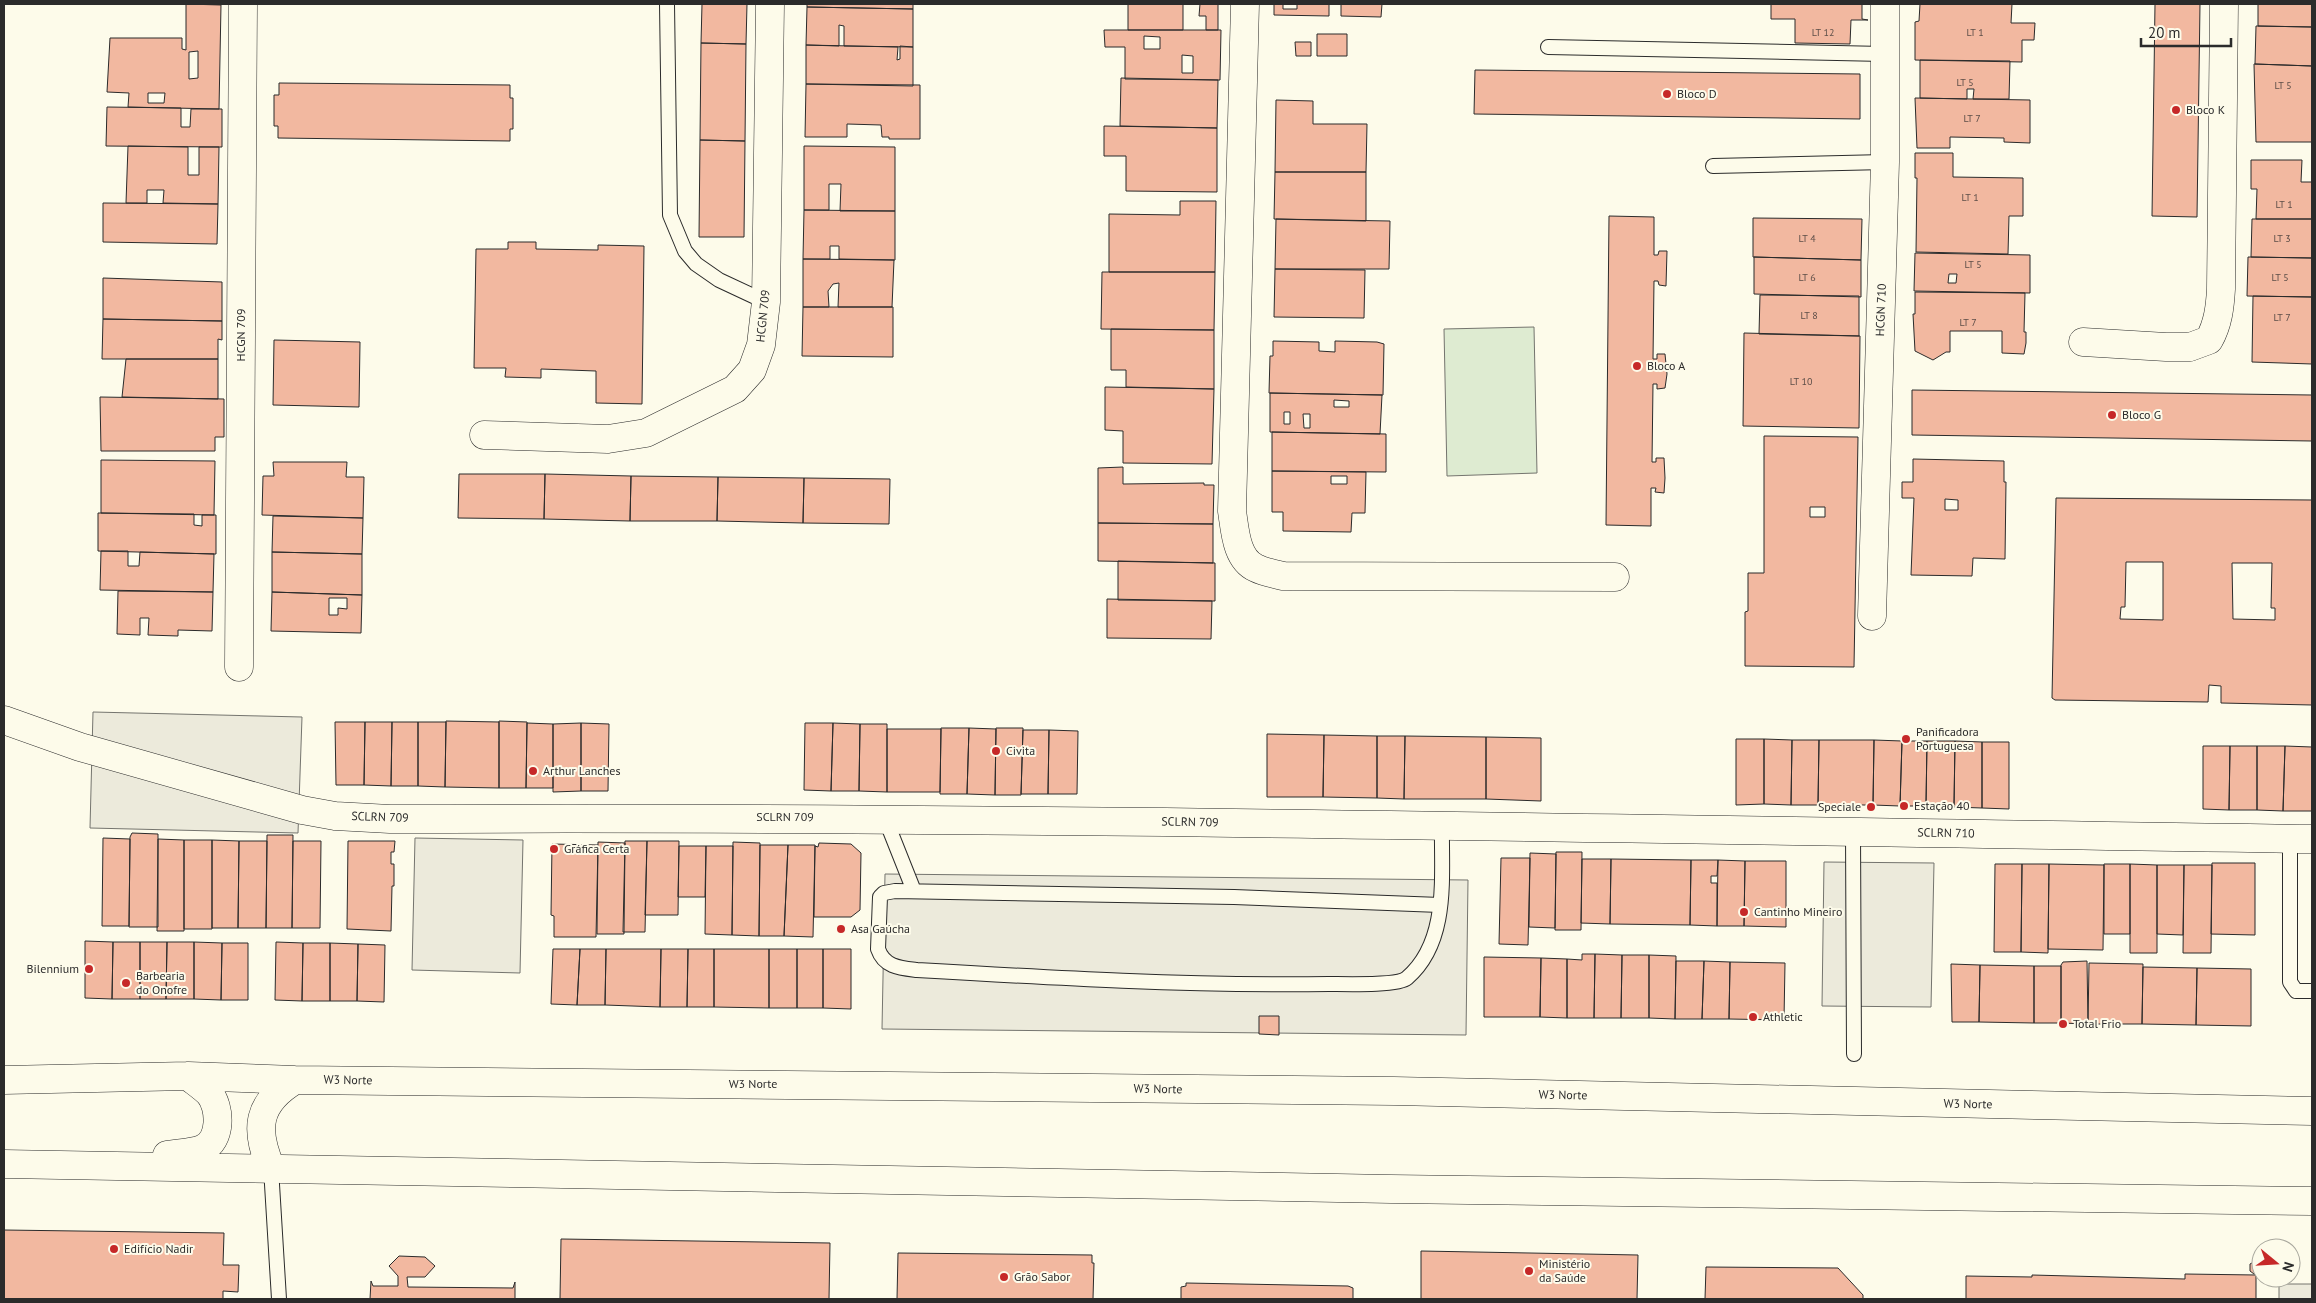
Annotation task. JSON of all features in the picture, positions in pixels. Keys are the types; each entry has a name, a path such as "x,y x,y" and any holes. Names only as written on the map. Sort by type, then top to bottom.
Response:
{"street":[{"name":"HCGN 709","path":"238,667 243,4"},
{"name":"HCGN 709","path":"484,435 608,439 646,433 735,388 752,370 761,345 766,302 770,4"},
{"path":"1245,4 1232,503 1237,540 1245,559 1254,568 1283,576 1615,577"},
{"name":"HCGN 710","path":"1872,616 1885,162 1885,4"},
{"path":"2083,342 2190,347 2209,340 2214,330 2219,312 2221,289 2224,4"},
{"name":"SCLRN 709","path":"4,720 80,747 302,810 335,816 390,819 885,818 1580,826"},
{"name":"SCLRN 710","path":"1580,826 2301,839"},
{"path":"94,1167 203,1149 212,1141 218,1124 217,1111 210,1094 188,1076"},
{"name":"W3 Norte","path":"4,1080 188,1076 295,1080 1394,1091 2312,1111"},
{"path":"271,1168 262,1141 262,1116 266,1106 282,1088 295,1080"},
{"path":"4,1164 1401,1189 2312,1201"}],"lane":[{"path":"668,4 670,215 685,251 696,264 719,280 766,302"},
{"path":"1548,47 1884,54"},
{"path":"1712,166 1885,162"},
{"path":"885,818 914,891"},
{"path":"1440,905 1234,897 888,892 880,897 878,949 880,957 886,963 897,967 965,973 1231,985 1377,984 1406,980 1421,963 1432,946 1440,905 1442,824"},
{"path":"1853,831 1854,1054"},
{"path":"2301,839 2290,982 2296,990 2312,991"},
{"path":"271,1168 279,1299"}],"green space":[{"path":"1534,327 1537,473 1447,476 1444,329"}],"shaded area":[{"path":"93,712 302,717 298,833 90,828"},
{"path":"415,838 523,840 520,973 412,970"},
{"path":"1824,862 1934,863 1931,1007 1822,1006"},
{"path":"885,874 1468,880 1466,1035 882,1029"},
{"path":"2301,1284 2312,1284 2312,1299 2279,1299 2279,1288 2301,1288"}],"building":[{"path":"186,4 221,5 219,109 128,107 129,93 107,92 110,38 182,38 182,49 186,50","holes":["198,51 198,78 189,79 189,52","148,93 165,93 164,103 148,103"]},
{"path":"702,4 747,4 746,44 701,43"},
{"path":"807,4 913,4 913,9 807,7"},
{"path":"1128,4 1183,4 1183,30 1128,30"},
{"path":"1200,4 1218,4 1218,30 1206,30 1206,16 1199,16"},
{"path":"1274,4 1283,4 1283,9 1297,9 1297,4 1329,4 1329,16 1274,15"},
{"path":"1341,4 1382,4 1381,17 1341,16"},
{"path":"1771,4 1862,4 1862,19 1868,20 1851,20 1850,44 1795,43 1795,19 1771,19"},
{"path":"1920,4 2012,4 2011,23 2035,23 2034,40 2022,40 2022,62 1915,60 1915,22 1919,21"},
{"name":"Bloco K","path":"2155,4 2200,4 2197,217 2152,216"},
{"path":"2258,4 2312,4 2312,27 2258,26"},
{"path":"807,7 913,9 913,47 844,46 844,26 839,25 839,46 806,45"},
{"path":"2256,26 2312,27 2312,66 2255,64"},
{"path":"1104,30 1221,30 1220,80 1125,79 1125,47 1105,47","holes":["1144,36 1160,37 1160,49 1144,49","1182,55 1193,56 1193,73 1182,73"]},
{"path":"1317,34 1347,34 1347,56 1317,56"},
{"path":"1295,42 1311,42 1311,56 1296,56"},
{"path":"701,43 746,44 745,141 700,140"},
{"path":"806,45 898,47 897,60 900,59 900,46 913,47 913,86 806,84"},
{"path":"1920,60 2010,61 2009,99 1973,99 1974,89 1967,89 1967,99 1920,98"},
{"path":"2254,64 2312,66 2312,142 2256,142"},
{"name":"Bloco D","path":"1475,70 1860,74 1860,119 1474,114"},
{"path":"1121,78 1218,80 1217,128 1120,126"},
{"path":"279,83 510,85 510,98 513,98 513,129 510,129 510,141 278,138 278,126 274,126 274,95 279,95"},
{"path":"806,84 920,85 920,139 889,139 889,137 882,137 881,125 847,124 847,137 805,137"},
{"path":"1915,98 2030,100 2030,143 2004,142 2004,138 1950,137 1950,148 1917,148"},
{"path":"1276,100 1313,101 1313,124 1367,124 1366,172 1275,172"},
{"path":"107,107 181,108 181,127 190,127 191,109 222,109 222,147 106,146"},
{"path":"1104,126 1217,128 1217,192 1126,191 1126,156 1104,156"},
{"path":"700,140 745,141 744,237 699,237"},
{"path":"128,146 188,147 188,175 199,175 199,147 219,147 218,204 163,203 164,190 147,190 147,203 126,203"},
{"path":"804,146 895,147 895,211 840,211 841,184 829,184 829,210 804,210"},
{"path":"1915,153 1953,153 1953,177 2023,178 2023,216 2009,216 2008,254 1916,252 1917,178 1915,178"},
{"path":"2251,160 2302,160 2301,182 2312,182 2312,219 2256,219 2257,189 2251,189"},
{"path":"1275,172 1366,172 1366,221 1274,219"},
{"path":"1180,201 1216,201 1215,272 1109,272 1109,214 1180,215"},
{"path":"103,203 218,204 217,244 103,242"},
{"path":"804,210 895,211 895,260 839,259 839,246 830,246 830,259 803,259"},
{"name":"Bloco A","path":"1609,216 1654,217 1654,255 1658,255 1659,251 1667,251 1666,286 1659,285 1658,281 1654,281 1653,359 1657,359 1657,354 1665,354 1667,374 1665,388 1657,389 1657,384 1653,384 1652,462 1656,462 1656,458 1664,458 1665,478 1664,493 1655,492 1656,488 1651,488 1651,526 1606,525"},
{"path":"1753,218 1862,219 1861,260 1753,257"},
{"path":"1276,219 1390,221 1389,269 1275,269"},
{"path":"2252,219 2312,219 2312,258 2251,257"},
{"path":"508,242 536,242 536,249 598,250 598,245 644,246 642,404 596,403 596,371 541,369 541,378 505,377 506,368 474,368 476,249 508,249"},
{"path":"1915,253 2030,255 2030,293 1914,291","holes":["1949,274 1957,274 1956,283 1948,283"]},
{"path":"1754,257 1861,260 1861,297 1754,294"},
{"path":"2248,257 2312,258 2312,297 2247,296"},
{"path":"803,259 894,260 892,307 838,307 839,283 833,284 828,291 829,307 803,307"},
{"path":"1275,269 1365,270 1364,318 1274,317"},
{"path":"1102,272 1215,272 1214,330 1101,329"},
{"path":"103,278 222,282 222,321 103,319"},
{"path":"1915,292 2025,293 2024,332 2026,332 2026,343 2024,354 2002,353 2002,331 1950,331 1950,352 1946,352 1933,360 1915,351 1913,314 1915,314"},
{"path":"1760,295 1859,296 1859,336 1759,334"},
{"path":"2253,296 2312,297 2312,364 2252,362"},
{"path":"803,307 893,307 893,357 802,356"},
{"path":"103,319 222,321 222,340 218,339 218,359 102,359"},
{"path":"1111,329 1214,330 1214,389 1126,387 1126,370 1111,370"},
{"path":"1744,333 1860,336 1859,428 1743,426"},
{"path":"274,340 360,342 359,407 273,405"},
{"path":"1273,341 1319,342 1319,351 1335,352 1335,341 1377,342 1384,344 1383,395 1269,393 1270,356 1273,356"},
{"path":"126,359 218,359 218,399 122,397"},
{"path":"1105,387 1214,389 1212,464 1123,463 1123,431 1105,430"},
{"name":"Bloco G","path":"1912,390 2312,395 2312,441 1912,435"},
{"path":"1270,393 1382,395 1380,434 1270,432","holes":["1334,400 1349,401 1349,407 1334,407","1284,412 1290,412 1290,424 1284,424","1303,414 1310,414 1310,428 1304,428"]},
{"path":"100,397 224,399 224,437 215,437 215,451 101,451"},
{"path":"1272,432 1386,434 1386,472 1272,471"},
{"path":"1764,436 1858,437 1854,667 1745,666 1745,612 1748,611 1748,573 1764,573","holes":["1810,507 1825,507 1825,517 1810,517"]},
{"path":"1913,459 2004,461 2004,482 2006,482 2005,559 1973,558 1972,576 1911,575 1914,498 1902,498 1902,482 1913,482","holes":["1945,499 1958,500 1958,510 1945,510"]},
{"path":"101,460 215,461 214,515 101,513"},
{"path":"273,462 347,462 346,477 364,477 363,518 262,515 263,476 274,476"},
{"path":"1123,467 1123,484 1204,483 1204,485 1214,485 1213,524 1098,523 1098,468"},
{"path":"1272,471 1366,472 1365,513 1352,513 1351,532 1283,531 1283,512 1272,512","holes":["1331,476 1347,476 1347,484 1331,484"]},
{"path":"459,474 545,474 544,519 458,518"},
{"path":"545,474 631,476 630,521 544,519"},
{"path":"631,476 718,477 717,521 630,521"},
{"path":"718,477 804,478 803,523 717,521"},
{"path":"804,478 890,479 889,524 803,523"},
{"path":"2056,498 2312,500 2312,705 2221,703 2221,686 2209,685 2208,702 2055,700 2052,698","holes":["2126,562 2163,562 2163,620 2120,619 2121,607 2125,607","2232,563 2272,563 2271,608 2275,608 2275,620 2233,619"]},
{"path":"98,513 194,514 194,525 202,526 202,515 216,515 216,554 98,551"},
{"path":"273,516 363,518 362,554 272,552"},
{"path":"1098,523 1213,524 1213,563 1098,561"},
{"path":"101,551 128,551 128,566 139,566 140,552 214,554 213,592 100,590"},
{"path":"272,552 362,554 362,595 272,592"},
{"path":"1118,561 1215,563 1215,601 1118,600"},
{"path":"118,591 213,592 212,631 178,630 178,636 148,635 149,618 140,618 140,635 117,634"},
{"path":"272,592 362,595 361,633 271,631","holes":["329,598 347,598 347,609 338,608 338,615 329,615"]},
{"path":"1107,599 1212,601 1211,639 1107,638"},
{"path":"446,721 499,722 499,788 445,787"},
{"path":"499,721 527,722 526,788 499,788"},
{"path":"335,722 365,722 364,785 336,785"},
{"path":"365,722 392,722 391,786 364,785"},
{"path":"392,722 418,722 418,786 391,786"},
{"path":"418,722 446,722 445,787 418,786"},
{"path":"527,723 553,724 553,788 526,788"},
{"path":"581,723 609,724 608,791 581,791"},
{"path":"581,723 581,791 553,792 553,724"},
{"path":"805,723 833,723 831,791 804,790"},
{"path":"833,723 860,724 859,791 831,791"},
{"path":"860,724 887,724 887,792 859,791"},
{"path":"941,728 969,728 967,794 940,794"},
{"path":"969,728 996,729 995,795 967,794"},
{"path":"996,728 1023,728 1021,795 995,795"},
{"path":"887,729 941,729 940,792 887,792"},
{"path":"1023,730 1049,730 1048,794 1021,794"},
{"path":"1049,730 1078,731 1077,794 1048,794"},
{"path":"1267,734 1324,735 1323,797 1267,797"},
{"path":"1324,735 1377,736 1377,798 1323,797"},
{"path":"1377,736 1405,736 1404,799 1377,798"},
{"path":"1405,736 1486,737 1486,799 1404,799"},
{"path":"1486,737 1541,738 1541,801 1486,799"},
{"path":"1736,739 1764,739 1764,804 1736,805"},
{"path":"1764,739 1792,740 1791,805 1764,804"},
{"path":"1792,740 1819,740 1818,805 1791,805"},
{"path":"1819,740 1874,740 1873,805 1818,805"},
{"path":"1874,740 1902,741 1900,806 1873,805"},
{"path":"1902,741 1927,741 1926,806 1900,806"},
{"path":"1927,741 1955,741 1954,805 1926,804"},
{"path":"1955,741 1982,742 1982,808 1954,807"},
{"path":"1982,742 2009,742 2009,809 1982,808"},
{"path":"2203,746 2230,746 2229,810 2203,809"},
{"path":"2230,746 2257,746 2257,810 2229,810"},
{"path":"2257,746 2285,746 2283,811 2257,810"},
{"path":"2285,746 2312,747 2312,811 2283,811"},
{"path":"132,833 158,834 158,927 129,927 130,837"},
{"path":"267,835 293,835 292,928 266,928"},
{"path":"103,838 130,839 129,926 102,926"},
{"path":"158,839 184,840 184,931 157,931"},
{"path":"184,840 212,840 212,929 184,929"},
{"path":"212,840 239,841 238,928 212,928"},
{"path":"239,841 267,841 266,928 238,928"},
{"path":"293,841 321,841 320,928 292,928"},
{"path":"348,841 395,841 394,852 391,852 391,864 394,864 394,886 392,886 391,931 347,929"},
{"path":"625,841 647,841 645,932 623,932"},
{"path":"647,841 679,841 678,915 645,915"},
{"path":"598,842 625,843 624,934 597,934"},
{"path":"733,842 760,843 759,936 732,935"},
{"path":"819,843 851,844 861,853 860,910 851,917 814,917 815,846 818,847"},
{"path":"552,844 598,845 596,937 554,937 554,916 551,915"},
{"path":"760,845 788,845 784,936 759,936"},
{"path":"788,845 815,845 813,937 784,936"},
{"path":"679,846 706,846 705,897 678,897"},
{"path":"706,846 733,846 732,935 705,934"},
{"path":"1556,852 1582,852 1581,930 1555,930"},
{"path":"1530,853 1556,854 1555,928 1529,927"},
{"path":"1501,858 1530,858 1528,945 1499,944"},
{"path":"1582,859 1611,859 1610,924 1581,923"},
{"path":"1611,859 1691,860 1690,925 1610,924"},
{"path":"1691,860 1718,860 1717,876 1711,876 1711,883 1717,883 1717,926 1690,925"},
{"path":"1718,860 1745,861 1744,926 1717,926"},
{"path":"1745,861 1786,861 1786,927 1744,926"},
{"path":"2212,863 2255,863 2255,935 2211,934"},
{"path":"1995,864 2022,864 2021,952 1994,952"},
{"path":"2022,864 2049,864 2048,953 2021,952"},
{"path":"2049,864 2104,865 2103,950 2048,949"},
{"path":"2104,864 2130,864 2130,934 2104,934"},
{"path":"2130,864 2157,865 2157,953 2130,953"},
{"path":"2157,865 2184,865 2183,935 2157,934"},
{"path":"2184,865 2212,865 2211,953 2183,953"},
{"path":"85,941 113,942 112,999 85,998"},
{"path":"113,942 140,942 140,999 112,999"},
{"path":"140,942 167,942 166,999 140,999"},
{"path":"167,942 194,942 194,999 166,999"},
{"path":"194,942 222,943 221,1000 194,999"},
{"path":"276,942 303,943 302,1001 275,1000"},
{"path":"222,943 248,943 248,1000 221,1000"},
{"path":"303,943 330,943 330,1001 302,1001"},
{"path":"330,943 358,944 357,1001 330,1001"},
{"path":"358,944 385,945 384,1002 357,1001"},
{"path":"553,949 580,949 577,1005 551,1004"},
{"path":"580,949 606,949 605,1005 577,1005"},
{"path":"606,949 661,949 660,1007 605,1005"},
{"path":"661,949 688,949 687,1007 660,1007"},
{"path":"688,949 714,949 714,1007 687,1007"},
{"path":"714,949 769,949 769,1008 714,1007"},
{"path":"769,949 797,949 797,1008 769,1008"},
{"path":"797,949 823,949 823,1008 797,1008"},
{"path":"823,949 851,949 851,1009 823,1008"},
{"path":"1582,954 1595,954 1594,1018 1567,1018 1567,959 1582,960"},
{"path":"1595,954 1622,955 1621,1018 1594,1018"},
{"path":"1622,955 1649,955 1649,1018 1621,1018"},
{"path":"1649,955 1676,956 1675,1019 1649,1018"},
{"path":"1484,957 1541,958 1540,1017 1484,1017"},
{"path":"1541,958 1567,959 1567,1018 1540,1017"},
{"path":"1676,961 1704,961 1702,1019 1675,1019"},
{"path":"1704,961 1730,962 1729,1019 1702,1019"},
{"path":"2087,961 2088,1024 2061,1023 2061,965 2063,962"},
{"path":"1730,962 1785,963 1784,1020 1729,1019"},
{"path":"2089,963 2143,964 2142,1024 2088,1024"},
{"path":"1951,964 1980,965 1979,1022 1952,1022"},
{"path":"1980,965 2034,966 2034,1023 1979,1022"},
{"path":"2034,966 2061,966 2061,1023 2034,1023"},
{"path":"2143,967 2197,968 2196,1025 2142,1024"},
{"path":"2197,968 2251,969 2251,1026 2196,1025"},
{"path":"1259,1016 1279,1016 1279,1035 1259,1034"},
{"name":"Edifício Nadir","path":"4,1230 224,1233 223,1265 239,1265 238,1292 223,1291 223,1299 4,1299"},
{"path":"561,1239 830,1243 829,1299 560,1299"},
{"name":"Ministério da Saúde","path":"1421,1251 1638,1255 1637,1299 1421,1299"},
{"path":"898,1253 1092,1255 1092,1263 1094,1263 1093,1299 897,1299"},
{"path":"399,1256 425,1257 435,1266 425,1277 407,1277 408,1287 513,1288 515,1282 515,1299 370,1299 371,1281 373,1286 398,1286 398,1276 389,1266"},
{"path":"1706,1267 1838,1268 1863,1295 1863,1299 1705,1299"},
{"path":"2185,1274 2251,1275 2251,1288 2256,1288 2256,1299 1966,1299 1966,1276 2032,1277 2032,1275 2185,1279"},
{"path":"1186,1283 1348,1286 1353,1288 1353,1299 1181,1299 1181,1287 1186,1286"}],"place":[{"name":"Bloco D","path":"1667,94"},
{"name":"Bloco K","path":"2176,110"},
{"name":"Bloco A","path":"1637,366"},
{"name":"Bloco G","path":"2112,415"},
{"name":"Panificadora Portuguesa","path":"1906,739"},
{"name":"Civita","path":"996,751"},
{"name":"Arthur Lanches","path":"533,771"},
{"name":"Estação 40","path":"1904,806"},
{"name":"Speciale","path":"1871,807"},
{"name":"Gráfica Certa","path":"554,849"},
{"name":"Cantinho Mineiro","path":"1744,912"},
{"name":"Asa Gaúcha","path":"841,929"},
{"name":"Bilennium","path":"89,969"},
{"name":"Barbearia do Onofre","path":"126,983"},
{"name":"Athletic","path":"1753,1017"},
{"name":"Total Frio","path":"2063,1024"},
{"name":"Edifício Nadir","path":"114,1249"},
{"name":"Ministério da Saúde","path":"1529,1271"},
{"name":"Grão Sabor","path":"1004,1277"}]}
